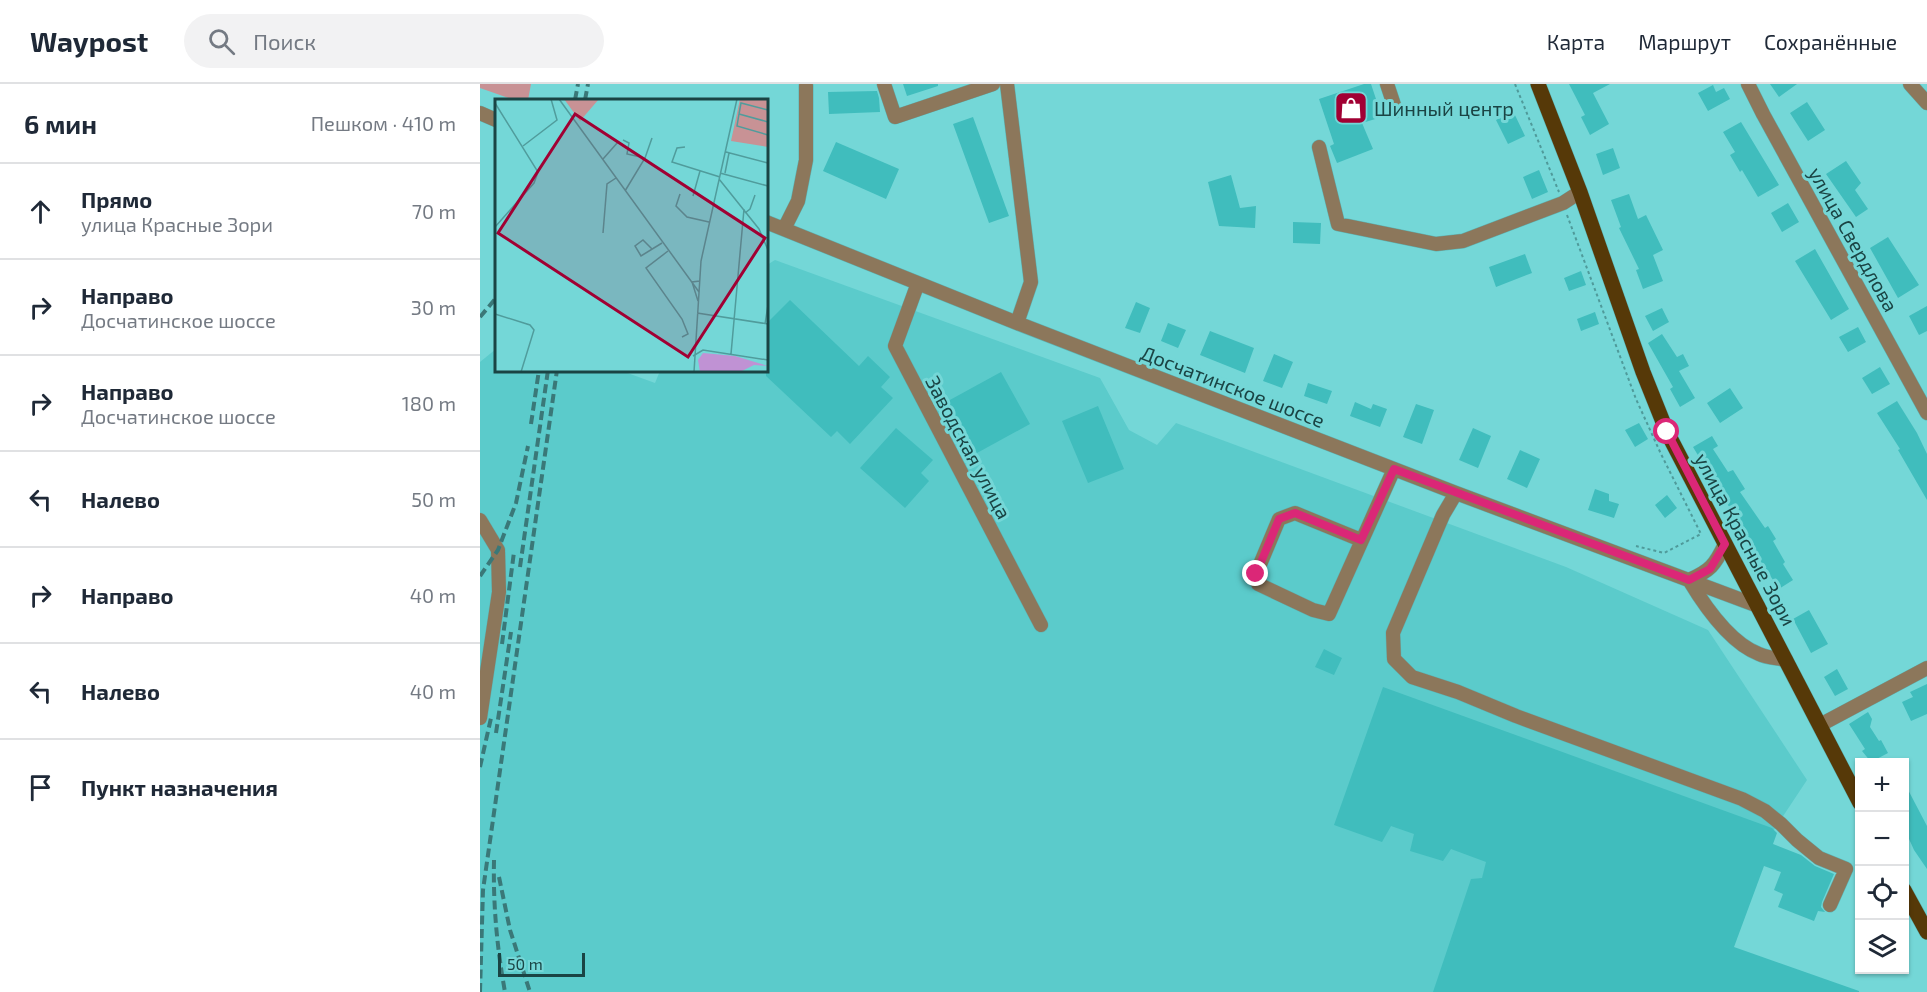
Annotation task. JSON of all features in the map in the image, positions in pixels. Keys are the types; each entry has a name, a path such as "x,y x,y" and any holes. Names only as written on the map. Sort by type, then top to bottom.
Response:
{"main road":[{"name":"улица Красные Зори","path":"1538,84 1580,192 1655,404 1672,442 1855,793"},
{"path":"1909,898 1927,932"}],"street":[{"path":"884,84 895,117 993,84"},
{"path":"1007,84 1031,282 1017,323"},
{"path":"1387,84 1396,111"},
{"name":"улица Свердлова","path":"1748,84 1927,412"},
{"path":"1910,84 1927,103"},
{"path":"784,229 798,201 806,160 806,86"},
{"path":"480,113 495,120"},
{"path":"1319,147 1338,224 1436,244 1463,242 1563,203 1580,192"},
{"name":"Досчатинское шоссе","path":"768,223 1017,323 1456,493 1758,606"},
{"name":"Заводская улица","path":"918,283 895,346 1041,625"},
{"path":"1361,540 1295,513 1279,519 1256,574 1258,584 1313,610 1329,614 1394,469"},
{"path":"1456,493 1443,515 1393,633 1394,659 1412,677 1698,782 1742,799 1765,811 1819,858 1846,870 1830,905"},
{"path":"480,520 498,550 499,592 480,718"},
{"path":"1725,544 1710,569 1689,580 1704,605 1738,642 1758,654 1786,660"},
{"path":"1820,725 1927,668"}],"path":[{"path":"1515,84 1563,203 1636,399 1701,534 1664,553 1647,548"}],"shaded area":[{"path":"480,84 531,84 528,99 511,99 480,88"},
{"path":"775,260 1100,378 1129,430 1157,445 1176,423 1566,567 1708,630 1807,780 1768,839 1726,956 1827,992 480,992 480,362 495,350 495,372 625,372 655,383 660,372 768,372 768,264"}],"building":[{"path":"903,84 938,84 938,86 907,96"},
{"name":"Шинный центр","path":"1364,84 1371,84 1382,117 1362,123 1373,149 1337,163 1330,146 1334,144 1319,99"},
{"path":"1569,84 1610,84 1593,93 1609,124 1590,135 1581,117 1585,115"},
{"path":"1770,84 1797,84 1779,97"},
{"path":"1713,85 1716,92 1724,88 1730,99 1708,111 1698,93"},
{"path":"877,91 880,112 829,114 828,92"},
{"path":"1807,102 1825,130 1808,141 1790,113"},
{"path":"1513,111 1525,136 1508,144 1496,120"},
{"path":"973,117 1009,216 989,223 953,124"},
{"path":"1741,122 1779,185 1758,197 1730,155 1735,152 1723,132"},
{"path":"836,142 899,169 886,199 823,171"},
{"path":"1613,148 1620,168 1603,175 1596,154"},
{"path":"1846,161 1861,183 1855,190 1868,209 1856,217 1826,174"},
{"path":"1539,170 1548,192 1532,199 1523,177"},
{"path":"1231,175 1240,208 1256,206 1255,228 1219,226 1208,182"},
{"path":"1629,194 1638,219 1646,215 1663,250 1653,255 1663,281 1643,289 1636,270 1639,269 1619,228 1621,227 1611,200"},
{"path":"1788,203 1799,222 1782,232 1771,213"},
{"path":"1293,222 1321,223 1320,244 1293,243"},
{"path":"1888,237 1919,285 1898,298 1870,248"},
{"path":"1815,249 1849,309 1831,320 1795,261"},
{"path":"1525,254 1532,273 1496,287 1489,267"},
{"path":"1581,271 1586,285 1569,291 1564,278"},
{"path":"790,300 859,366 868,356 890,377 881,387 893,398 850,444 837,431 831,437 766,376 768,372 768,322"},
{"path":"1136,302 1150,308 1140,333 1125,328"},
{"path":"1927,306 1927,331 1919,335 1909,316"},
{"path":"1662,308 1669,322 1653,331 1645,316"},
{"path":"1595,312 1599,324 1581,331 1577,319"},
{"path":"1168,323 1186,330 1178,348 1161,341"},
{"path":"1858,327 1866,342 1848,352 1839,337"},
{"path":"1210,331 1254,348 1245,373 1200,355"},
{"path":"1662,334 1677,357 1683,354 1689,366 1679,371 1695,398 1680,407 1670,389 1673,387 1648,343"},
{"path":"1274,354 1293,362 1282,388 1263,381"},
{"path":"1880,367 1890,384 1872,394 1862,378"},
{"path":"1001,372 1030,424 977,453 948,401"},
{"path":"1308,383 1332,391 1327,404 1304,396"},
{"path":"1730,388 1743,408 1720,423 1707,403"},
{"path":"1897,401 1927,454 1927,500 1898,450 1900,449 1877,413"},
{"path":"1355,402 1371,409 1373,404 1387,409 1380,427 1350,416"},
{"path":"1416,404 1434,410 1422,444 1403,437"},
{"path":"1098,406 1124,469 1088,483 1062,421"},
{"path":"1639,423 1648,439 1635,447 1625,430"},
{"path":"896,428 933,460 921,473 929,481 905,508 860,468"},
{"path":"1473,428 1491,436 1478,468 1459,460"},
{"path":"1712,436 1718,446 1713,449 1728,472 1733,470 1745,489 1740,492 1765,528 1768,526 1776,539 1773,541 1793,580 1777,590 1693,447"},
{"path":"1520,450 1540,459 1527,488 1507,479"},
{"path":"1595,489 1609,494 1609,501 1619,504 1614,518 1588,510"},
{"path":"1667,495 1677,508 1665,518 1655,505"},
{"path":"1809,610 1828,644 1811,653 1793,619"},
{"path":"1324,649 1342,658 1334,675 1315,667"},
{"path":"1837,669 1848,689 1835,696 1824,677"},
{"path":"1927,684 1927,714 1911,721 1902,702 1913,697 1910,692"},
{"path":"1383,687 1772,828 1777,833 1773,844 1801,855 1815,866 1834,874 1822,902 1821,907 1825,912 1818,911 1814,921 1778,907 1783,894 1774,890 1781,872 1764,866 1734,947 1859,992 1433,992 1471,879 1482,878 1486,862 1451,849 1443,861 1410,851 1414,834 1391,826 1382,842 1334,825"},
{"path":"1868,712 1872,719 1870,727 1888,753 1879,758 1868,758 1862,751 1865,749 1849,724"},
{"path":"1909,792 1927,826 1927,869 1909,839"}],"railway":[{"path":"575,99 578,84"},
{"path":"585,99 588,84"},
{"path":"480,317 495,299"},
{"path":"531,424 539,372"},
{"path":"520,567 548,372"},
{"path":"480,992 483,890 557,372"},
{"path":"480,576 498,550 516,503 528,446"},
{"path":"502,644 514,552"},
{"path":"496,733 511,632"},
{"path":"480,767 491,718"},
{"path":"494,860 496,926 505,992"},
{"path":"499,877 510,930 530,992"}],"place":[{"name":"Шинный центр","path":"1351,108"}],"route":[{"path":"1256,574 1279,519 1295,513 1361,540 1394,469 1689,580 1710,569 1716,563 1725,544 1667,432"}]}
